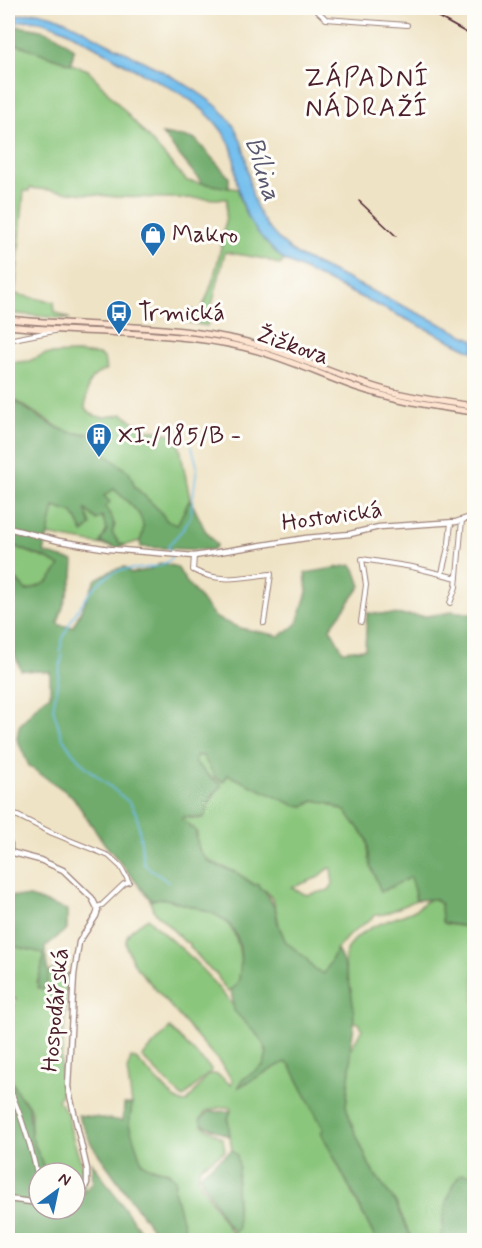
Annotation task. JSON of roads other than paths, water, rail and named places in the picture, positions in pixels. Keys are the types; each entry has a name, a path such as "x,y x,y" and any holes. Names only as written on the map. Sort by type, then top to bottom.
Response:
{"main road":[{"name":"Žižkova","path":"8,319 154,328 209,334 248,342 384,390 429,400 474,406"},
{"name":"Žižkova","path":"8,326 177,338 239,346 383,396 474,412"}],"street":[{"path":"314,8 326,19 407,25"},
{"name":"Žižkova","path":"8,340 60,330"},
{"name":"Hostovická","path":"194,556 306,538 350,534 379,527 451,522 474,516"},
{"path":"450,603 456,587 462,520"},
{"path":"442,573 451,522"},
{"path":"8,528 59,541 109,549 194,556 194,570 224,580 272,574 264,623"},
{"path":"361,622 366,585 362,559 442,573 457,578"},
{"path":"8,819 14,815 18,816 52,833 109,856 121,867 129,882 97,907 92,898 63,870 40,860 9,853 8,840"},
{"name":"Hospodářská","path":"85,1161 67,1081 76,955 79,942 96,916 97,907"},
{"path":"8,1085 15,1100 33,1161"},
{"path":"8,1199 27,1202"}],"water":[{"path":"37,12 65,21 176,78 214,104 227,117 240,138 256,207 266,225 280,241 297,255 474,340 474,352 284,260 265,242 252,224 242,204 231,146 220,127 209,115 169,87 65,30 43,22 29,20 8,27 8,17"}],"waterway":[{"path":"60,652 73,617 99,583 118,571 153,567 172,558 168,546 184,528 191,514 197,466 192,447"},
{"path":"62,655 53,709 62,737 85,766 130,803 137,815 144,864 168,882"}],"railway":[{"path":"422,8 474,37"},
{"path":"359,201 396,236"}],"place":[{"name":"Makro","path":"153,258"},
{"name":"Trmická","path":"119,336"},
{"name":"XI./185/B -","path":"99,459"}],"district":[{"name":"ZÁPADNÍ NÁDRAŽÍ","path":"367,94"}],"water label":[{"name":"Bílina","path":"262,169"}]}
